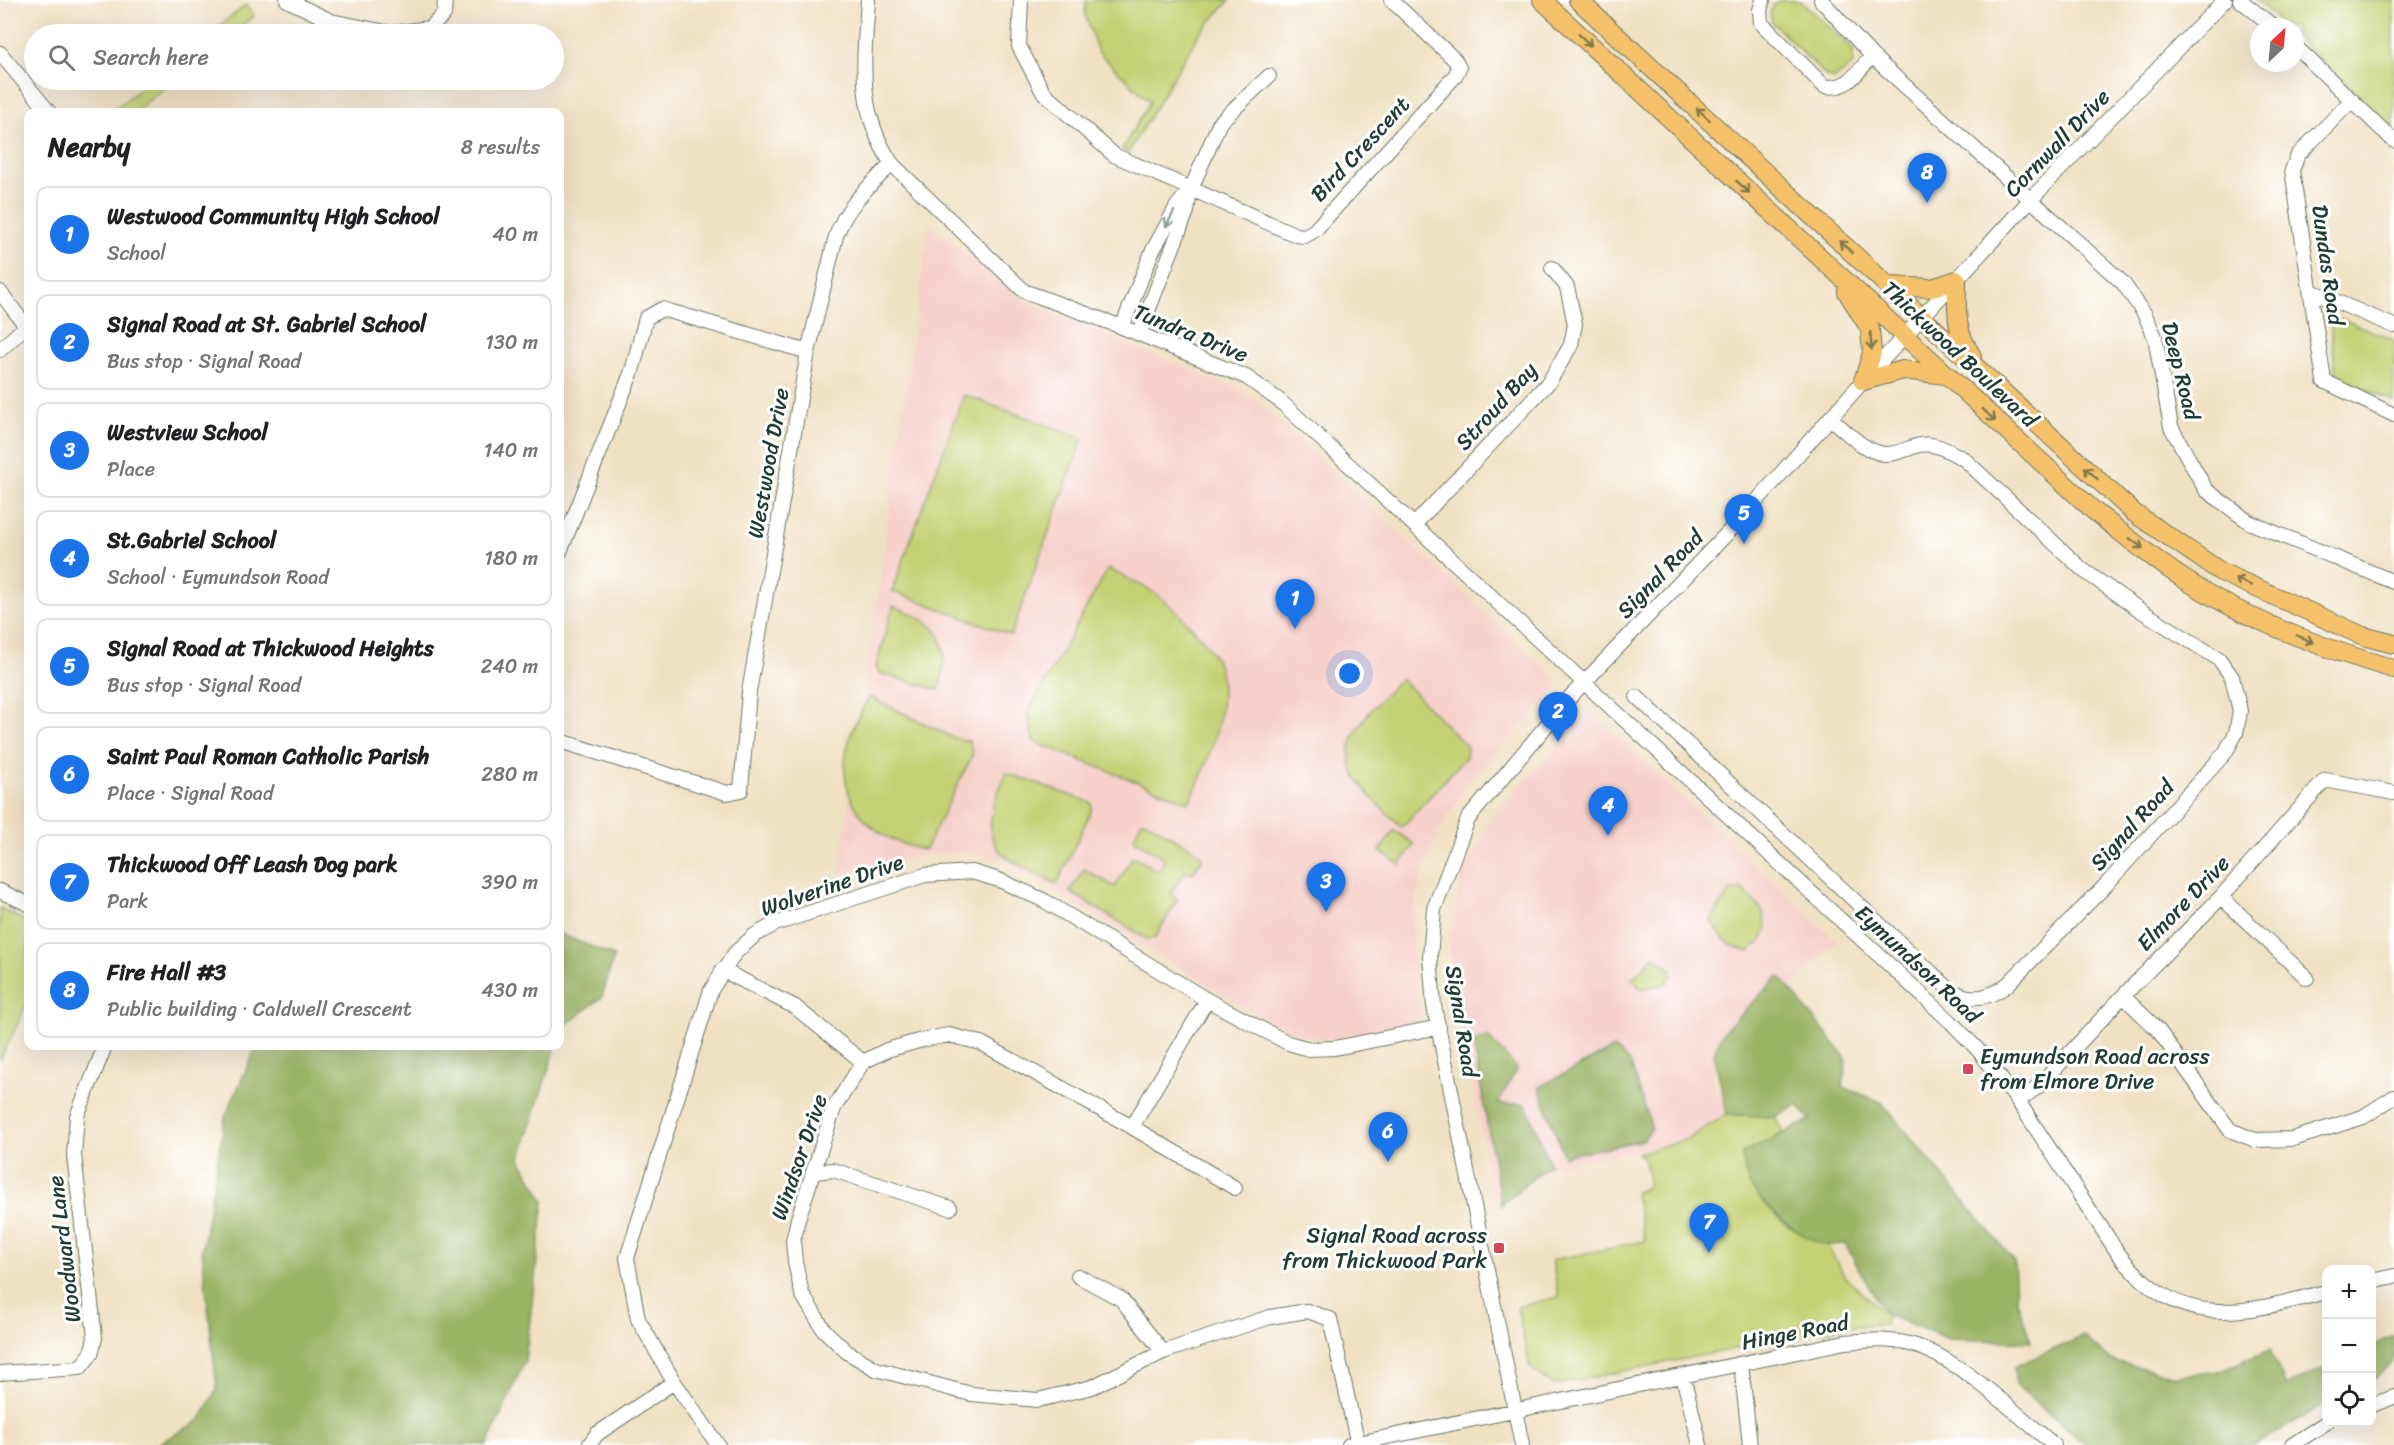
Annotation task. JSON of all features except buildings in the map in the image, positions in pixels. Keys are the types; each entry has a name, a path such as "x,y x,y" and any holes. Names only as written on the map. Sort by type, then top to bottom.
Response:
{"main road":[{"name":"Thickwood Boulevard","path":"1542,0 2094,511 2176,574 2242,611 2334,652 2394,669"},
{"name":"Thickwood Boulevard","path":"1578,0 2134,513 2221,572 2363,636 2394,644"},
{"path":"1834,272 1870,329 1872,353 1863,381"},
{"path":"1889,286 1932,288 1957,280 1957,319 1961,340 1983,374"},
{"path":"1863,381 1903,370 1946,375"}],"street":[{"path":"287,0 331,21 346,24"},
{"path":"434,24 444,14 445,0"},
{"name":"Tundra Drive","path":"868,0 863,79 870,118 878,143 892,164 1024,291 1122,327 1246,378 1269,392 1584,683"},
{"name":"Bird Crescent","path":"1021,0 1019,46 1043,92 1114,155 1296,235 1305,236 1315,230 1455,76 1459,68 1455,60 1391,0"},
{"path":"1763,0 1760,10 1761,23 1824,86 1836,88 1845,85 1872,56"},
{"name":"Deep Road","path":"1821,0 1872,56 2123,283 2144,312 2155,337 2171,427 2206,490 2248,522 2394,582"},
{"name":"Cornwall Drive","path":"1905,336 2031,199 2225,0"},
{"path":"2240,0 2263,18"},
{"path":"0,53 24,82"},
{"path":"2304,55 2394,141"},
{"path":"1139,334 1187,211 1191,189 1220,122 1269,76"},
{"path":"31,90 46,108"},
{"name":"Dundas Road","path":"2352,100 2298,156 2292,170 2324,381 2394,415"},
{"name":"Westwood Drive","path":"564,742 727,793 741,790 749,692 808,352 842,218 854,200 892,164"},
{"path":"1122,327 1152,252 1177,206 1191,189"},
{"path":"1152,252 1169,258"},
{"name":"Stroud Bay","path":"1414,525 1549,382 1571,345 1575,324 1568,287 1552,268"},
{"path":"2311,291 2394,326"},
{"path":"0,292 24,321"},
{"path":"564,542 632,371 646,318 662,309 808,352"},
{"path":"0,350 24,328"},
{"name":"Signal Road","path":"1522,1445 1434,1006 1430,957 1434,909 1468,819 1584,683 1739,521 1905,336"},
{"name":"Signal Road","path":"1637,697 1949,988 1957,994 1978,998 1990,996 2008,984 2104,887 2225,753 2236,733 2240,711 2232,677 2219,659 2140,610 2083,570 1964,459 1941,447 1919,444 1900,452 1886,454 1868,449 1830,418"},
{"name":"Eymundson Road","path":"1584,683 1951,1022 1980,1053 2018,1101 2131,1269 2148,1284 2170,1298 2204,1310 2238,1312 2257,1310 2322,1293"},
{"path":"1678,769 1694,751"},
{"name":"Elmore Drive","path":"2018,1101 2040,1085 2220,897 2325,780 2394,793"},
{"name":"Wolverine Drive","path":"718,1445 674,1382 638,1319 627,1258 711,990 735,953 750,939 791,918 925,874 972,872 999,880 1044,901 1206,1000 1288,1043 1309,1049 1335,1048 1439,1026"},
{"path":"0,891 24,902"},
{"path":"2220,897 2307,978"},
{"path":"722,970 795,1007 863,1062 887,1050 949,1035 981,1043 1235,1188"},
{"path":"2123,996 2158,1030 2230,1130 2256,1140 2293,1139 2363,1117 2394,1097"},
{"path":"1132,1128 1206,1000"},
{"name":"Woodward Lane","path":"0,1373 80,1368 91,1354 95,1338 74,1155 77,1116 103,1050"},
{"name":"Windsor Drive","path":"863,1062 834,1108 793,1241 802,1294 824,1330 847,1352 876,1369 971,1394 1038,1400 1092,1387 1163,1352 1270,1317 1307,1311 1330,1319 1355,1444"},
{"path":"815,1172 833,1170 950,1208"},
{"path":"2376,1280 2394,1275"},
{"path":"1078,1276 1121,1299 1163,1352"},
{"name":"Hinge Road","path":"1515,1411 1845,1342 1886,1340 1911,1345 1955,1366 2054,1445"},
{"path":"1741,1364 1750,1445"},
{"path":"1683,1377 1700,1445"},
{"path":"589,1445 597,1434 674,1382"},
{"path":"2376,1404 2394,1397"},
{"path":"1355,1444 1515,1411"},
{"path":"2292,1445 2322,1425"}],"shaded area":[{"path":"929,223 1008,290 1035,306 1238,389 1263,406 1557,680 1557,688 1467,785 1440,830 1424,866 1416,897 1412,932 1413,970 1422,1013 1417,1022 1335,1040 1304,1036 1270,1023 1004,860 966,852 930,854 839,875"},
{"path":"1591,713 1836,940 1710,1076 1727,1114 1688,1139 1552,1167 1494,1198 1460,1025 1449,950 1461,877 1495,812"}],"green space":[{"path":"1086,0 1230,0 1199,34 1128,153 1122,149 1150,102 1098,52 1085,15"},
{"path":"1783,0 1800,1 1853,49 1853,64 1835,79 1826,76 1772,22 1770,13 1773,4"},
{"path":"2257,0 2394,0 2394,130 2304,45 2304,18 2276,18"},
{"path":"246,5 254,16 244,24 222,24"},
{"path":"139,90 162,90 139,108 115,108"},
{"path":"2341,319 2394,340 2394,402 2336,375 2330,320"},
{"path":"964,395 1083,438 1011,635 892,591"},
{"path":"1108,569 1163,599 1199,636 1217,662 1221,677 1220,714 1210,753 1189,802 1034,742 1027,714"},
{"path":"893,606 922,619 939,636 944,658 939,690 879,673 876,667"},
{"path":"1401,679 1467,747 1466,757 1402,827 1362,786 1353,769 1349,754 1353,738 1362,721"},
{"path":"870,697 954,738 969,741 973,754 925,850 897,842 874,829 859,812 849,792 845,770 847,746 856,722"},
{"path":"1007,773 1092,803 1092,809 1057,884 1016,863 996,847 992,837 992,815 994,803"},
{"path":"1142,821 1146,821 1201,854 1202,859 1193,873 1186,871 1172,891 1171,895 1178,899 1155,938 1149,940 1070,892 1084,869 1115,887 1132,858 1156,870 1160,869 1164,860 1162,857 1135,840 1134,836"},
{"path":"1394,830 1414,844 1400,865 1380,851"},
{"path":"1743,889 1762,910 1767,929 1760,942 1749,951 1735,947 1726,941 1711,920 1730,891"},
{"path":"0,908 24,921 24,1010 0,1060"},
{"path":"564,936 614,956 602,997 564,1026"},
{"path":"1654,956 1671,969 1672,976 1665,984 1641,989 1632,979"},
{"path":"1779,976 1846,1058 1843,1087 1881,1102 2014,1261 2016,1298 2031,1342 1949,1339 1887,1315 1845,1244 1826,1245 1805,1236 1782,1220 1754,1190 1747,1178 1742,1154 1810,1120 1798,1105 1775,1117 1727,1114 1714,1053 1723,1032"},
{"path":"1488,1037 1517,1068 1498,1104 1526,1104 1550,1164 1501,1205 1473,1040"},
{"path":"1614,1048 1630,1062 1652,1128 1643,1140 1564,1156 1539,1087"},
{"path":"255,1050 555,1050 520,1159 544,1201 525,1361 487,1445 156,1445 199,1421 217,1390 202,1251 225,1117"},
{"path":"1727,1114 1775,1117 1783,1133 1742,1154 1747,1179 1765,1204 1789,1227 1827,1245 1845,1277 1887,1315 1885,1325 1851,1326 1553,1385 1530,1367 1517,1307 1559,1297 1552,1260 1645,1241 1635,1193 1647,1187 1648,1173 1644,1160 1638,1153 1688,1139"},
{"path":"2084,1336 2110,1360 2176,1376 2219,1371 2270,1350 2286,1386 2322,1369 2322,1405 2255,1445 2086,1445 2016,1385 2014,1367"},
{"path":"2394,1336 2391,1363 2376,1377 2376,1373 2376,1344"}],"place":[{"name":"Fire Hall #3","path":"1927,203"},
{"name":"Signal Road at Thickwood Heights","path":"1744,544"},
{"name":"Westwood Community High School","path":"1295,629"},
{"name":"Signal Road at St. Gabriel School","path":"1558,742"},
{"name":"St.Gabriel School","path":"1608,836"},
{"name":"Westview School","path":"1326,912"},
{"name":"Eymundson Road across from Elmore Drive","path":"1968,1069"},
{"name":"Saint Paul Roman Catholic Parish","path":"1388,1162"},
{"name":"Signal Road across from Thickwood Park","path":"1499,1248"},
{"name":"Thickwood Off Leash Dog park","path":"1709,1253"}]}
